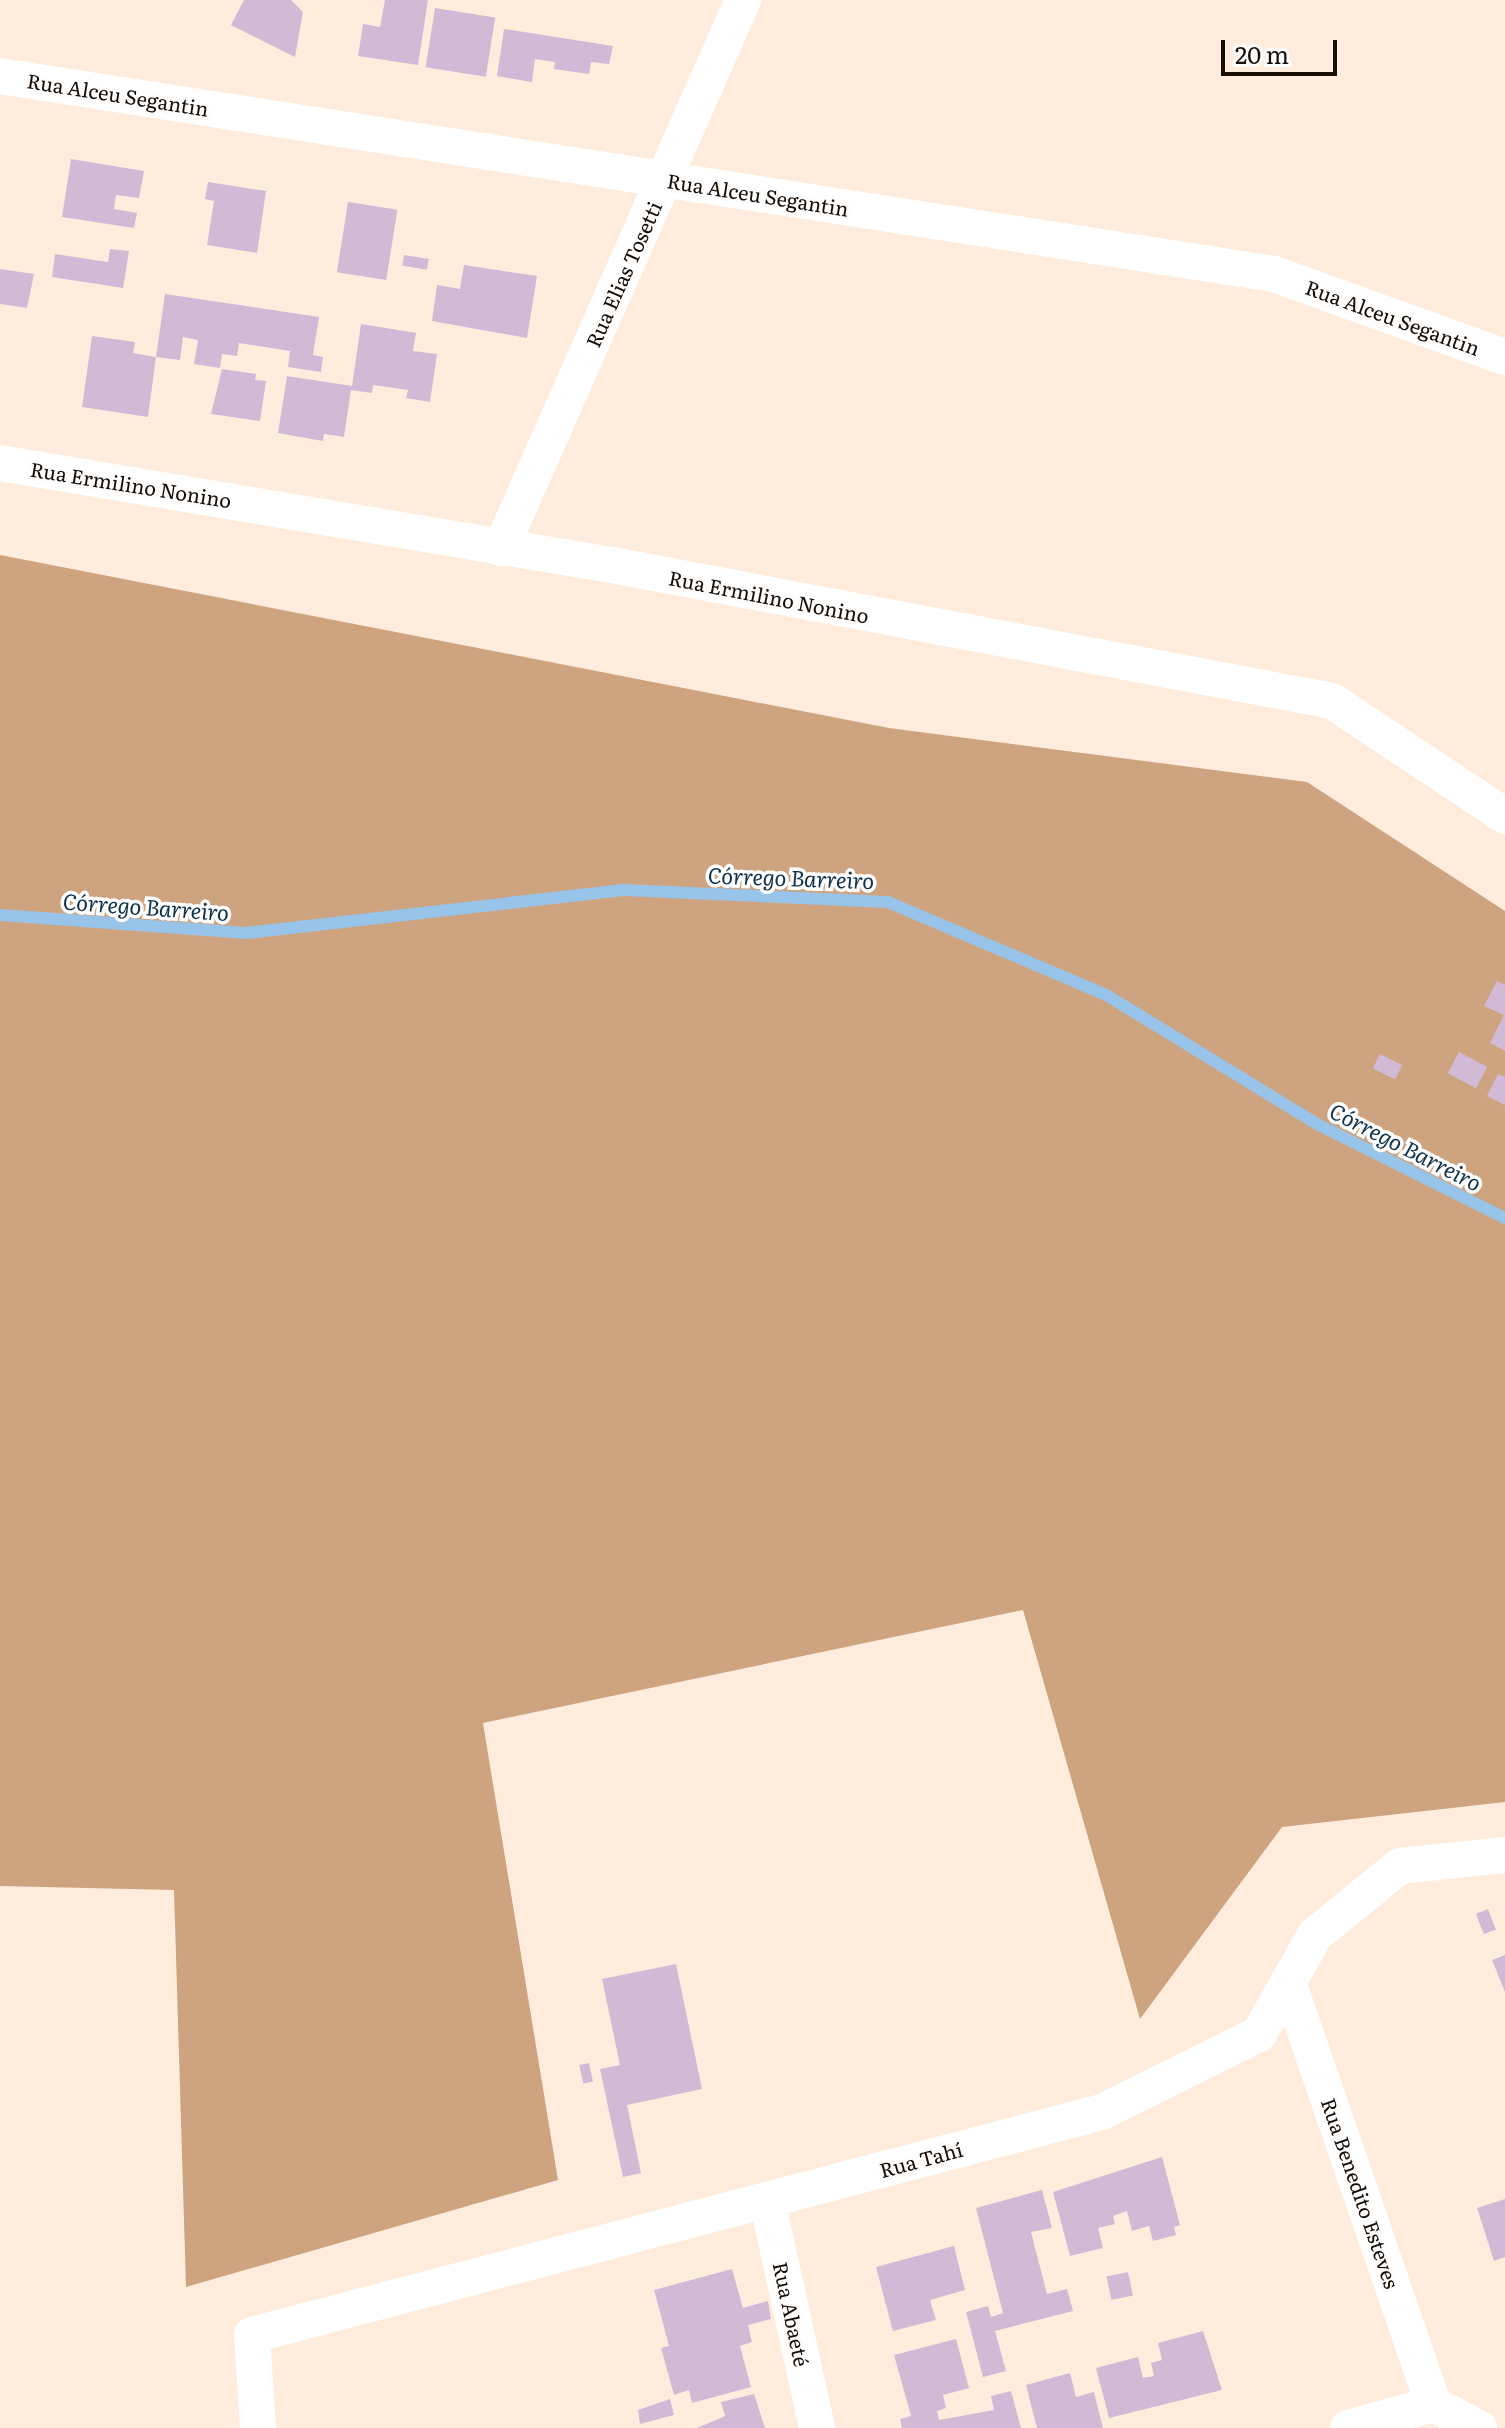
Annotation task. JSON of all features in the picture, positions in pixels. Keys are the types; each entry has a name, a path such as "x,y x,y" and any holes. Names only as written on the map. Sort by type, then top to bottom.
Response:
{"street":[{"name":"Rua Elias Tosetti","path":"501,548 743,0"},
{"name":"Rua Alceu Segantin","path":"0,76 1274,274 1505,357"},
{"name":"Rua Ermilino Nonino","path":"0,463 501,548 1332,701 1505,816"},
{"name":"Rua Tahí","path":"258,2428 252,2335 1102,2112 1259,2034 1315,1935 1400,1866 1505,1855"},
{"name":"Rua Benedito Esteves","path":"1288,1982 1433,2404"},
{"name":"Rua Abaeté","path":"767,2200 817,2428"},
{"path":"1348,2428 1433,2404 1479,2428"}],"shaded area":[{"path":"0,555 889,728 1307,782 1505,911 1505,1802 1282,1827 1140,2019 1023,1610 483,1723 558,2180 186,2287 174,1890 0,1886"}],"building":[{"path":"244,0 291,0 303,12 295,57 231,25"},
{"path":"385,0 428,0 418,65 358,56 363,24 380,27"},
{"path":"435,8 495,18 486,77 426,67"},
{"path":"504,29 613,46 609,64 591,62 589,74 554,69 555,62 535,59 532,82 497,76"},
{"path":"71,159 144,171 139,198 116,195 114,209 137,213 134,228 62,217"},
{"path":"208,182 266,191 257,253 207,245 214,201 205,199"},
{"path":"348,202 397,210 386,280 337,272"},
{"path":"110,249 129,251 123,288 52,277 55,254 108,262"},
{"path":"404,255 429,259 427,270 402,266"},
{"path":"464,265 537,276 527,338 432,321 437,285 460,289"},
{"path":"0,269 34,274 27,308 0,304"},
{"path":"165,294 319,317 313,355 323,357 321,372 288,367 290,351 239,343 237,356 222,354 220,368 194,364 198,340 183,337 180,360 156,357"},
{"path":"361,324 416,333 413,351 437,354 430,402 406,398 408,390 373,385 372,393 351,390 344,437 324,434 323,441 278,433 287,376 352,386"},
{"path":"92,336 135,342 133,353 156,357 148,417 82,407"},
{"path":"222,369 256,374 255,380 266,381 260,421 211,414"},
{"path":"1497,981 1505,985 1505,1051 1490,1043 1504,1015 1484,1006"},
{"path":"1459,1052 1487,1067 1476,1088 1448,1073"},
{"path":"1380,1054 1402,1065 1395,1080 1373,1068"},
{"path":"1498,1074 1505,1077 1505,1105 1487,1096"},
{"path":"1488,1909 1496,1930 1484,1934 1476,1914"},
{"path":"1505,1955 1505,1992 1492,1960"},
{"path":"676,1964 702,2089 627,2105 641,2173 623,2177 600,2069 620,2065 602,1979"},
{"path":"589,2063 593,2082 583,2084 579,2065"},
{"path":"1162,2157 1180,2225 1174,2227 1176,2235 1153,2241 1149,2226 1132,2231 1127,2211 1113,2216 1115,2224 1098,2228 1103,2248 1070,2256 1053,2192"},
{"path":"1042,2190 1052,2228 1031,2232 1047,2294 1067,2289 1073,2311 995,2331 1006,2371 983,2377 966,2312 988,2306 991,2317 1003,2313 976,2208"},
{"path":"1505,2199 1505,2257 1494,2261 1477,2208"},
{"path":"954,2246 965,2290 930,2300 936,2320 893,2331 876,2267"},
{"path":"732,2269 743,2308 768,2301 771,2319 748,2325 752,2342 740,2346 751,2387 692,2403 689,2390 674,2395 661,2348 669,2346 654,2290"},
{"path":"1128,2272 1133,2295 1111,2300 1106,2277"},
{"path":"1203,2331 1222,2390 1109,2418 1096,2368 1138,2357 1143,2378 1154,2376 1151,2363 1162,2360 1158,2343"},
{"path":"956,2339 969,2388 943,2395 946,2408 937,2411 939,2420 994,2410 991,2396 1011,2391 1021,2428 902,2428 900,2419 911,2416 894,2355"},
{"path":"1070,2373 1076,2397 1094,2392 1103,2428 1037,2428 1026,2385"},
{"path":"754,2394 765,2428 697,2428 725,2416 721,2402"},
{"path":"670,2399 674,2415 640,2424 638,2410"}],"waterway":[{"name":"Córrego Barreiro","path":"0,915 246,933 624,890 888,902 1108,996 1315,1123 1505,1218"}]}
